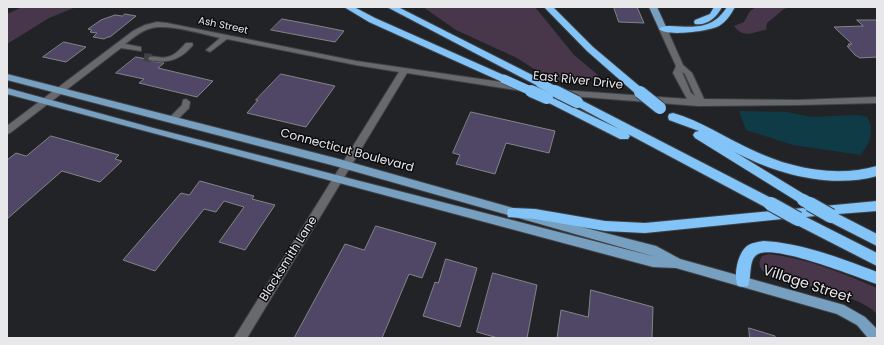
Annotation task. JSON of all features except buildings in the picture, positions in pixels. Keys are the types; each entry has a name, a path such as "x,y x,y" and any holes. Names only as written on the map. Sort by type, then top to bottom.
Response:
{"highway":[{"path":"348,7 394,30 547,98 678,164 716,176"},
{"path":"391,7 577,102 877,260"},
{"path":"548,7 595,54 660,108 736,160 831,216 877,240"},
{"path":"554,7 562,22"},
{"path":"661,26 704,21 713,16 718,7"},
{"path":"661,26 694,29 713,25 723,19 731,7"},
{"path":"673,117 702,128 757,157 790,168 816,174 840,176 859,176 877,171"},
{"path":"513,213 535,214 605,226 645,228 843,208 877,206"},
{"path":"744,281 746,262 749,254 755,248 762,247 783,249 814,256 877,278"}],"main road":[{"path":"653,7 661,26"},
{"name":"Connecticut Boulevard","path":"7,77 58,92 347,165 513,213 656,251 677,262 744,281"},
{"name":"Connecticut Boulevard","path":"7,91 652,262 677,262"},
{"name":"Village Street","path":"744,281 840,309 860,321 877,338"}],"street":[{"name":"Ash Street","path":"7,131 140,29 158,24 225,36 356,64 404,71"},
{"path":"661,26 680,66 678,73 688,94 698,103"},
{"path":"210,50 225,36"},
{"path":"119,45 148,57 165,61 170,60 189,45"},
{"path":"338,179 404,71"},
{"name":"East River Drive","path":"404,71 554,92 698,103 770,104 877,100"},
{"path":"172,120 186,106 186,102"},
{"name":"Blacksmith Lane","path":"240,338 338,179"}],"shaded area":[{"path":"22,7 76,7 49,18 7,44 7,14"},
{"path":"423,7 535,7 574,55 598,75 583,83 551,80 517,58 456,30"},
{"path":"756,7 790,7 784,9 767,23 766,30 750,34 742,33 734,26 744,22 750,11"},
{"path":"769,254 810,263 838,272 877,288 877,314 868,307 843,295 773,278 766,274 760,266 762,256"}],"water":[{"path":"739,111 788,112 811,117 858,115 867,117 871,127 871,132 867,146 861,155 793,145 746,130"}],"tunnel":[{"path":"144,57 152,58"}]}
